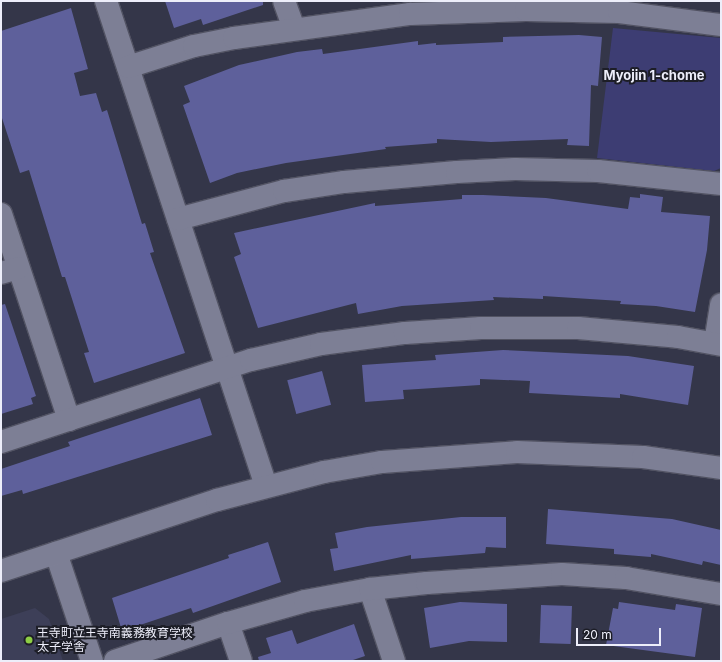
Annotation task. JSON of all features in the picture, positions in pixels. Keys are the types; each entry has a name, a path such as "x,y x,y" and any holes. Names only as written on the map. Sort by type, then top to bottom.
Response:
{"street":[{"path":"106,1 266,486"},
{"path":"284,1 294,29"},
{"path":"128,68 194,46 294,29 410,14 447,7 619,12 721,25"},
{"path":"178,219 284,191 344,182 457,172 515,169 598,171 721,184"},
{"path":"1,214 10,271 69,420"},
{"path":"1,442 227,368 278,353 321,344 405,333 481,328 578,328 678,337 718,344 721,304"},
{"path":"1,571 266,486 382,462 517,452 643,457 721,468"},
{"path":"56,553 92,661"},
{"path":"115,661 228,623 305,601 370,589 499,577 562,574 626,578 721,594"},
{"path":"370,589 394,661"},
{"path":"228,623 241,661"}],"shaded area":[{"path":"613,28 721,38 721,168 714,171 597,158"},
{"name":"王寺町立王寺南義務教育学校 太子学舎","path":"35,608 49,619 63,661 1,661 1,619"}],"building":[{"path":"165,1 263,1 263,5 203,25 201,19 174,28"},
{"path":"71,8 88,69 74,73 80,96 96,93 102,112 107,110 142,224 145,223 154,252 150,253 185,353 94,383 84,353 89,352 65,277 62,277 29,170 20,173 1,115 1,31"},
{"path":"579,35 602,37 598,86 591,85 589,146 567,145 568,139 491,142 437,139 437,143 385,147 386,149 286,163 237,173 210,183 183,105 190,102 184,86 239,65 297,52 322,49 323,54 418,41 418,45 436,43 436,45 503,42 503,37"},
{"path":"640,194 663,197 661,212 710,216 707,250 695,312 656,306 620,304 621,301 543,296 543,299 493,297 494,300 402,306 358,314 356,303 258,328 234,257 241,254 234,233 375,203 375,206 462,199 462,195 483,195 546,198 628,209 630,197 640,198"},
{"path":"5,304 36,396 31,398 33,404 1,414 1,305"},
{"path":"503,350 628,356 694,366 688,405 620,394 620,398 529,393 530,381 480,379 480,385 403,390 404,399 365,402 362,365 436,360 435,355"},
{"path":"322,371 331,405 296,414 287,380"},
{"path":"200,398 212,435 23,494 22,490 1,496 1,469 70,446 68,442"},
{"path":"548,509 672,519 721,530 721,565 703,561 702,565 651,554 651,557 614,554 614,549 546,544"},
{"path":"461,517 506,517 506,548 486,547 485,553 411,559 411,555 334,571 330,549 338,548 335,533 367,527"},
{"path":"268,542 281,582 193,613 191,608 122,631 112,598 229,558 228,555"},
{"path":"460,602 507,604 507,642 469,641 430,648 424,608"},
{"path":"619,602 675,610 676,604 702,608 695,657 606,645 613,608 618,609"},
{"path":"541,605 572,606 571,644 540,643"},
{"path":"354,624 365,656 350,661 259,661 258,657 271,653 266,638 292,630 297,644"}],"place":[{"name":"王寺町立王寺南義務教育学校 太子学舎","path":"29,640"}],"district":[{"name":"Myojin 1-chome","path":"654,75"}]}
